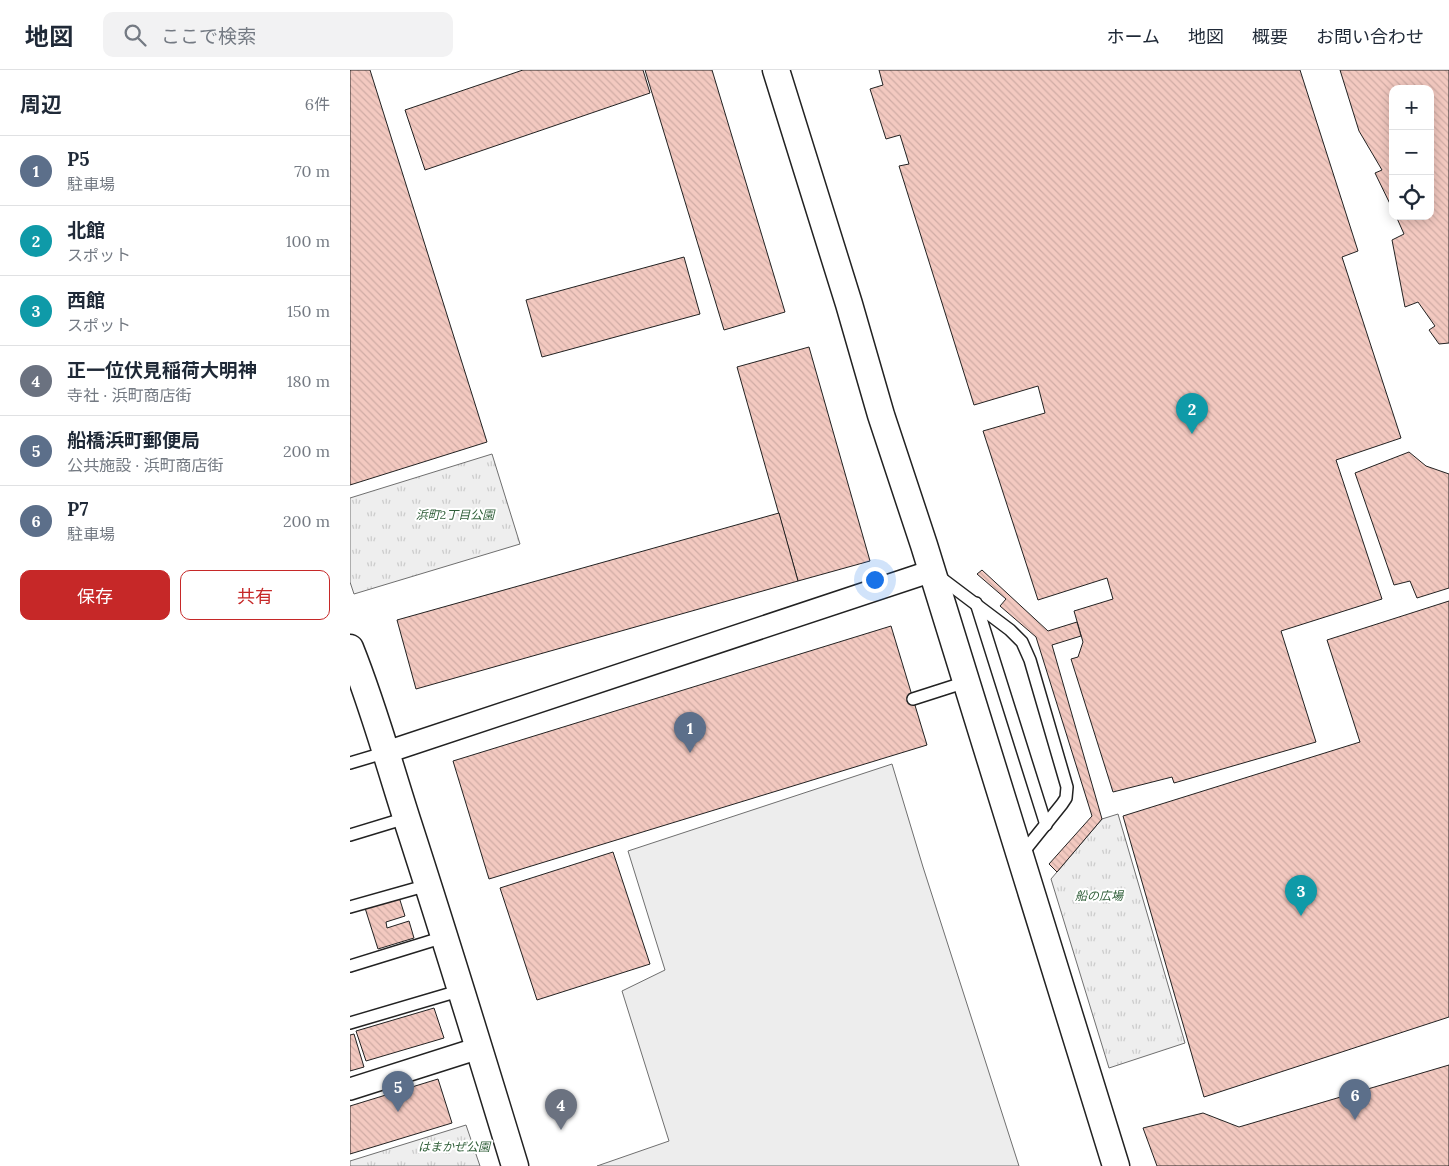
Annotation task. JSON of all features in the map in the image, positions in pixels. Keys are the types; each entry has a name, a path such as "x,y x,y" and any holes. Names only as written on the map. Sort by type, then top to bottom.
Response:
{"street":[{"path":"776,70 849,304 880,415 932,571 1116,1166"},
{"path":"387,752 932,571"},
{"path":"350,648 356,681 387,752 406,818 462,990 514,1166"},
{"path":"350,1089 479,1048"}],"lane":[{"path":"932,571 1010,630 1022,642 1030,660 1067,787 1066,798 1019,856"},
{"path":"976,603 1046,825"},
{"path":"913,699 966,682"},
{"path":"350,763 387,752"},
{"path":"350,835 406,818"},
{"path":"350,907 428,885"},
{"path":"350,966 444,937"},
{"path":"350,1023 462,990"}],"green space":[{"name":"浜町2丁目公園","path":"492,454 520,544 354,594 350,582 350,498"},
{"name":"船の広場","path":"1118,814 1185,1043 1109,1068 1051,879 1102,819"},
{"name":"はまかぜ公園","path":"466,1125 480,1166 350,1166 350,1161"}],"shaded area":[{"path":"892,764 1019,1166 597,1166 669,1141 622,991 665,970 628,851"}],"building":[{"path":"350,70 370,70 487,442 350,485"},
{"path":"523,70 643,70 650,93 425,170 405,110"},
{"path":"645,70 712,70 785,312 724,330"},
{"path":"879,70 1300,70 1358,251 1342,257 1401,438 1336,460 1382,599 1281,631 1316,742 1174,783 1172,777 1113,792 1071,659 1078,657 1083,642 1074,611 1113,599 1107,578 1038,600 983,431 1045,413 1038,386 974,405 899,166 909,164 900,135 886,139 870,89 883,85"},
{"path":"1340,70 1449,70 1449,343 1439,344 1429,330 1435,326 1418,302 1405,307 1392,240 1404,234 1398,220 1434,220 1434,85 1389,85 1389,202 1375,173 1382,170 1359,131"},
{"path":"684,257 700,314 542,357 526,300"},
{"path":"809,347 870,561 798,581 737,367"},
{"path":"1409,452 1426,466 1449,474 1449,588 1417,598 1410,581 1394,585 1355,473"},
{"path":"779,513 798,581 416,689 397,620"},
{"path":"982,570 1048,631 1077,622 1081,636 1052,645 1102,819 1057,872 1049,864 1092,816 1036,637 1000,606 1006,599 977,574"},
{"path":"1449,601 1449,1017 1204,1097 1123,816 1360,742 1327,640"},
{"path":"891,626 927,745 489,879 453,761"},
{"path":"613,852 650,964 537,1000 500,888"},
{"path":"399,897 405,916 386,922 387,928 409,921 414,938 378,949 365,908"},
{"path":"434,1008 444,1038 366,1061 356,1031"},
{"path":"354,1034 364,1067 350,1071 350,1035"},
{"path":"1449,1065 1449,1166 1157,1166 1143,1128 1203,1113 1239,1127"},
{"path":"438,1079 452,1123 350,1154 350,1106"}],"place":[{"name":"北館","path":"1192,434"},
{"name":"P5","path":"690,753"},
{"name":"西館","path":"1301,916"},
{"name":"船橋浜町郵便局","path":"398,1112"},
{"name":"P7","path":"1355,1120"},
{"name":"正一位伏見稲荷大明神","path":"561,1130"}]}
